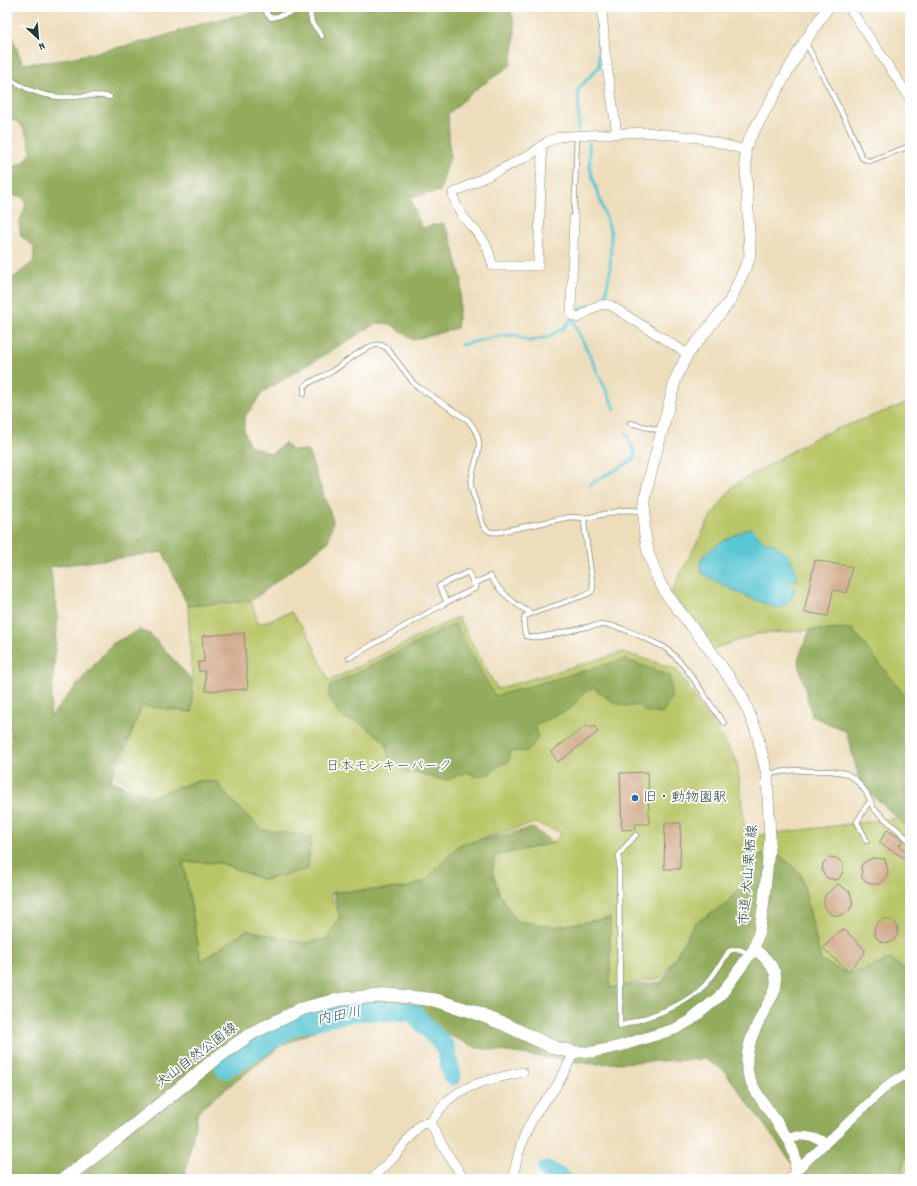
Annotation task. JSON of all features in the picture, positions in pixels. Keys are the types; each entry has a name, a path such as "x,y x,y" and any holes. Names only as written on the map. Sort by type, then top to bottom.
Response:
{"main road":[{"name":"犬山自然公園線","path":"64,1179 121,1136 218,1057 252,1033 304,1008 342,999 391,995 435,1000 478,1014 555,1048 574,1052"}],"street":[{"path":"602,7 605,52 617,134"},
{"path":"541,146 542,157 538,266 493,266 484,241 465,219 454,202 453,193 530,155 541,146 547,142 559,137 646,132 699,138 745,150 749,138 804,43 828,7"},
{"path":"849,7 910,98"},
{"name":"市道 犬山栗栖線","path":"574,1052 594,1052 620,1046 675,1029 691,1020 720,996 752,952 759,932 763,909 770,839 767,774 756,730 742,696 713,654 667,595 658,579 646,543 644,529 645,506 650,476 676,378 688,354 730,301 750,257 745,150"},
{"path":"574,218 571,313 577,318 598,306 604,304 610,305 688,354"},
{"path":"752,952 766,958 777,979 775,992 752,1035 747,1054 747,1069 754,1088 792,1148 796,1161 794,1175"},
{"path":"514,1179 517,1158 526,1132 539,1109 557,1086 574,1052"},
{"path":"372,1179 394,1157 421,1124 430,1123 446,1103 458,1092 478,1084 523,1072"},
{"path":"794,1175 826,1142 889,1084 910,1072"},
{"path":"430,1123 464,1179"},
{"path":"786,1137 796,1136 826,1142"}],"lane":[{"path":"265,7 267,14 271,18 310,8 312,23 322,36"},
{"path":"804,43 808,47 849,127 862,158 870,161 910,146"},
{"path":"7,78 30,91 60,97 100,95 110,97"},
{"path":"574,218 577,135"},
{"path":"304,394 304,387 308,383 330,372 367,348 381,344 387,348 415,385 468,420 474,427 479,441 479,448 471,481 471,489 483,525 490,533 570,517 585,518 645,506"},
{"path":"630,423 662,430"},
{"path":"585,518 584,523 593,588 591,592 585,595 525,616 523,630 526,636 530,638 586,626 605,625 617,627 664,647 676,658 694,679 724,723"},
{"path":"348,658 447,602 476,588 468,572 439,586 447,602"},
{"path":"474,584 490,576 495,584 530,614"},
{"path":"767,774 794,770 845,773 855,780 866,792 874,809 910,841"},
{"path":"866,841 857,822 870,802"},
{"path":"636,835 619,855 620,1026 679,1005 705,984 730,951 735,948 752,952"}],"green space":[{"path":"7,7 9,7 11,35 23,64 56,61 152,40 204,23 277,7 508,7 514,21 515,36 510,66 476,89 448,114 450,156 440,191 410,197 422,228 443,223 451,239 462,281 457,328 413,340 391,324 377,323 264,391 244,418 244,431 249,445 271,454 285,443 291,450 308,451 333,521 328,542 251,601 188,606 163,552 50,567 58,615 50,717 112,644 139,630 150,634 192,680 192,712 142,706 111,780 149,798 196,781 217,782 228,797 262,830 311,836 308,869 264,880 221,863 183,862 201,961 247,930 305,943 327,939 340,916 333,892 406,888 425,881 459,845 533,828 553,843 495,856 492,871 499,893 516,921 555,927 610,918 610,988 662,982 694,924 726,904 743,883 745,854 782,857 801,874 821,961 848,974 870,968 891,959 910,974 910,1153 903,1163 902,1179 802,1179 802,1176 723,1069 704,1059 594,1064 478,1048 395,1012 355,1013 280,1046 198,1111 184,1179 7,1179 7,760 11,739 7,701 7,280 16,276 34,261 34,247 21,236 19,224 26,205 23,197 7,195 7,169 24,162 31,152 28,138 20,123 7,117"},
{"path":"910,402 910,703 847,629 757,634 713,649 671,592 711,516 734,485 818,436"},
{"name":"日本モンキーパーク","path":"251,601 259,624 291,612 308,634 329,681 458,617 497,689 623,652 676,669 737,761 745,837 898,818 910,807 910,974 891,959 870,968 848,974 821,961 801,874 745,854 743,883 726,904 694,924 675,958 661,978 610,988 610,918 555,927 516,921 499,893 492,871 495,856 553,843 562,833 535,823 459,845 425,882 406,888 330,894 340,916 328,939 305,943 247,930 201,961 183,861 221,863 264,880 308,869 311,836 262,830 228,797 216,782 196,781 149,798 116,776 142,705 192,712 192,680 188,606"},
{"path":"455,624 495,696 625,659 670,676 670,700 662,714 646,712 638,705 625,706 614,702 593,687 584,693 570,709 535,725 538,737 530,749 527,751 509,751 509,761 495,768 490,774 475,776 467,772 447,780 437,779 416,772 404,773 389,758 386,743 359,722 346,719 338,713 329,696 330,686"},
{"path":"852,629 910,702 910,829 861,785 846,731 812,716 798,659 810,630"},
{"path":"910,1153 910,1179 902,1179 903,1163"},
{"path":"564,1171 576,1179 554,1179"}],"water":[{"path":"751,528 764,541 774,544 789,556 795,568 797,582 790,580 788,585 795,588 793,595 783,606 776,608 734,591 701,571 700,562 705,554 724,541"}],"building":[{"path":"815,560 852,567 847,593 833,590 828,616 804,612"},
{"path":"244,633 248,689 206,691 205,671 199,671 198,662 204,662 202,636"},
{"path":"587,725 590,728 594,726 598,732 558,762 551,752"},
{"name":"旧・動物園駅","path":"648,772 649,824 635,824 636,829 622,830 620,773"},
{"path":"665,823 681,823 680,869 664,869"},
{"path":"887,830 903,840 899,846 910,853 909,861 879,843"},
{"path":"829,857 837,858 843,864 843,872 838,880 827,878 822,871 823,863"},
{"path":"872,858 885,859 888,872 885,879 878,884 870,884 862,878 861,867 863,863"},
{"path":"838,884 850,892 853,904 849,911 839,916 830,914 824,906 826,894"},
{"path":"886,919 895,922 898,931 895,940 886,943 877,940 874,931 877,922"},
{"path":"845,930 865,950 864,954 848,971 823,948 840,931"}],"waterway":[{"path":"579,131 578,89 599,67 597,7"},
{"path":"589,142 590,169 611,233 610,271 605,298 597,302"},
{"path":"577,311 592,304"},
{"path":"461,345 499,336 515,335 529,341 548,337 564,328 572,318 615,409"},
{"path":"590,484 633,460 635,453 626,433"},
{"name":"内田川","path":"225,1069 296,1025 358,1011 412,1012 445,1047 452,1076"},
{"name":"内田川","path":"547,1170 562,1179"}],"place":[{"name":"旧・動物園駅","path":"635,798"}]}
